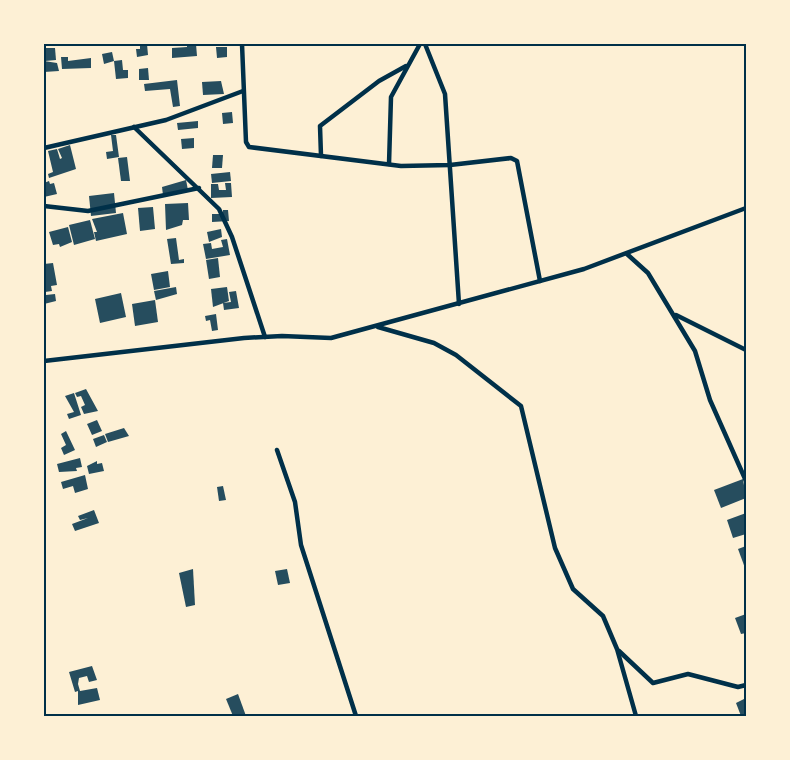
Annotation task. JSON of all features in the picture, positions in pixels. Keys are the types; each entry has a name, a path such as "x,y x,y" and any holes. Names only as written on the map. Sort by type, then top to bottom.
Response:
{"street":[{"path":"242,44 246,146 389,164 450,165 511,158 517,161 540,281"},
{"path":"389,164 391,98 406,66 420,44"},
{"path":"425,44 445,94 459,304"},
{"path":"321,156 320,126 380,81 406,66"},
{"path":"44,148 166,120 243,91"},
{"path":"134,128 219,208 232,237 265,337"},
{"path":"44,206 88,211 199,188"},
{"path":"44,361 265,337 331,338 459,304 627,254 747,208"},
{"path":"627,254 648,273 695,351 710,400 747,481"},
{"path":"674,314 747,350"},
{"path":"376,326 434,343 456,355 521,406 555,548 573,589 603,616 617,649 636,717"},
{"path":"277,450 295,502 301,545 356,717"},
{"path":"617,649 653,682 688,674 699,675 738,687 747,686"}],"building":[{"path":"140,44 147,44 148,55 137,57 136,49 140,49"},
{"path":"187,44 196,44 197,56 172,58 172,48 187,47"},
{"path":"216,47 227,47 227,57 217,58"},
{"path":"44,48 55,48 56,60 45,61"},
{"path":"112,52 114,61 104,64 102,54"},
{"path":"61,57 68,57 68,61 91,58 91,68 62,69"},
{"path":"122,60 123,70 128,70 128,78 116,79 114,61"},
{"path":"44,61 57,63 59,71 44,72"},
{"path":"148,68 149,80 139,80 139,69"},
{"path":"177,80 180,106 173,107 170,89 145,91 144,84"},
{"path":"221,81 224,94 203,95 202,82"},
{"path":"232,112 233,123 223,124 222,113"},
{"path":"198,121 198,128 178,130 177,123"},
{"path":"111,135 116,135 119,157 107,159 106,152 113,151"},
{"path":"194,138 194,148 182,149 181,139"},
{"path":"70,145 76,169 49,178 48,174 53,172 48,151 57,149 60,159 62,158 58,149"},
{"path":"213,155 223,155 222,168 212,168"},
{"path":"127,157 130,181 121,181 118,158"},
{"path":"230,172 231,181 212,183 211,174"},
{"path":"186,180 188,190 163,195 162,187"},
{"path":"49,181 50,184 54,183 57,194 44,197 44,183"},
{"path":"225,183 231,183 232,197 211,198 211,184 218,184 219,190 226,190"},
{"path":"114,193 116,213 91,216 89,196"},
{"path":"188,203 189,220 183,220 182,225 166,230 165,204"},
{"path":"153,207 155,229 140,231 138,208"},
{"path":"223,210 228,210 229,221 212,222 212,214 223,214"},
{"path":"123,213 127,234 96,241 94,232 97,232 92,219"},
{"path":"90,220 95,239 74,245 69,225"},
{"path":"68,227 72,242 60,247 59,244 53,245 49,232"},
{"path":"221,229 222,237 209,242 207,232"},
{"path":"176,238 179,260 184,259 184,263 171,264 167,239"},
{"path":"227,239 230,255 206,259 203,244 211,243 212,249 223,247 221,240"},
{"path":"218,258 220,277 209,279 206,260"},
{"path":"53,263 57,285 51,286 52,291 45,292 46,295 55,294 56,301 44,304 44,264"},
{"path":"168,271 170,287 154,290 151,274"},
{"path":"176,287 177,294 156,300 154,291"},
{"path":"227,287 229,301 213,307 211,289"},
{"path":"236,291 239,308 224,310 223,303 231,302 229,292"},
{"path":"121,293 126,317 100,323 95,299"},
{"path":"155,300 158,322 135,326 132,304"},
{"path":"216,314 218,330 212,331 210,320 206,321 205,316"},
{"path":"86,389 98,411 84,414 81,407 85,405 81,396 77,397 75,393"},
{"path":"74,393 81,415 69,419 67,414 74,412 65,396"},
{"path":"97,420 102,431 92,435 87,424"},
{"path":"124,428 129,436 108,442 105,434"},
{"path":"66,431 75,450 64,455 61,448 66,445 61,434"},
{"path":"104,435 107,442 96,447 93,439"},
{"path":"80,458 82,467 76,468 77,471 59,472 57,464"},
{"path":"97,461 97,464 102,463 104,471 89,474 87,466"},
{"path":"85,475 88,489 75,493 73,486 63,489 61,482"},
{"path":"743,479 746,498 721,508 714,490"},
{"path":"223,486 226,500 219,501 217,487"},
{"path":"94,510 99,523 75,531 72,524 88,518 80,520 78,516"},
{"path":"746,513 746,534 733,538 727,520"},
{"path":"746,546 746,567 745,568 738,549"},
{"path":"193,569 195,605 186,607 179,573"},
{"path":"287,569 290,583 278,585 275,571"},
{"path":"746,614 746,633 741,634 735,618"},
{"path":"92,666 97,680 89,682 87,676 79,678 78,684 80,691 97,688 100,700 78,705 78,691 75,692 69,672"},
{"path":"238,694 246,716 233,716 226,699"},
{"path":"746,698 746,716 741,716 736,703"}]}
